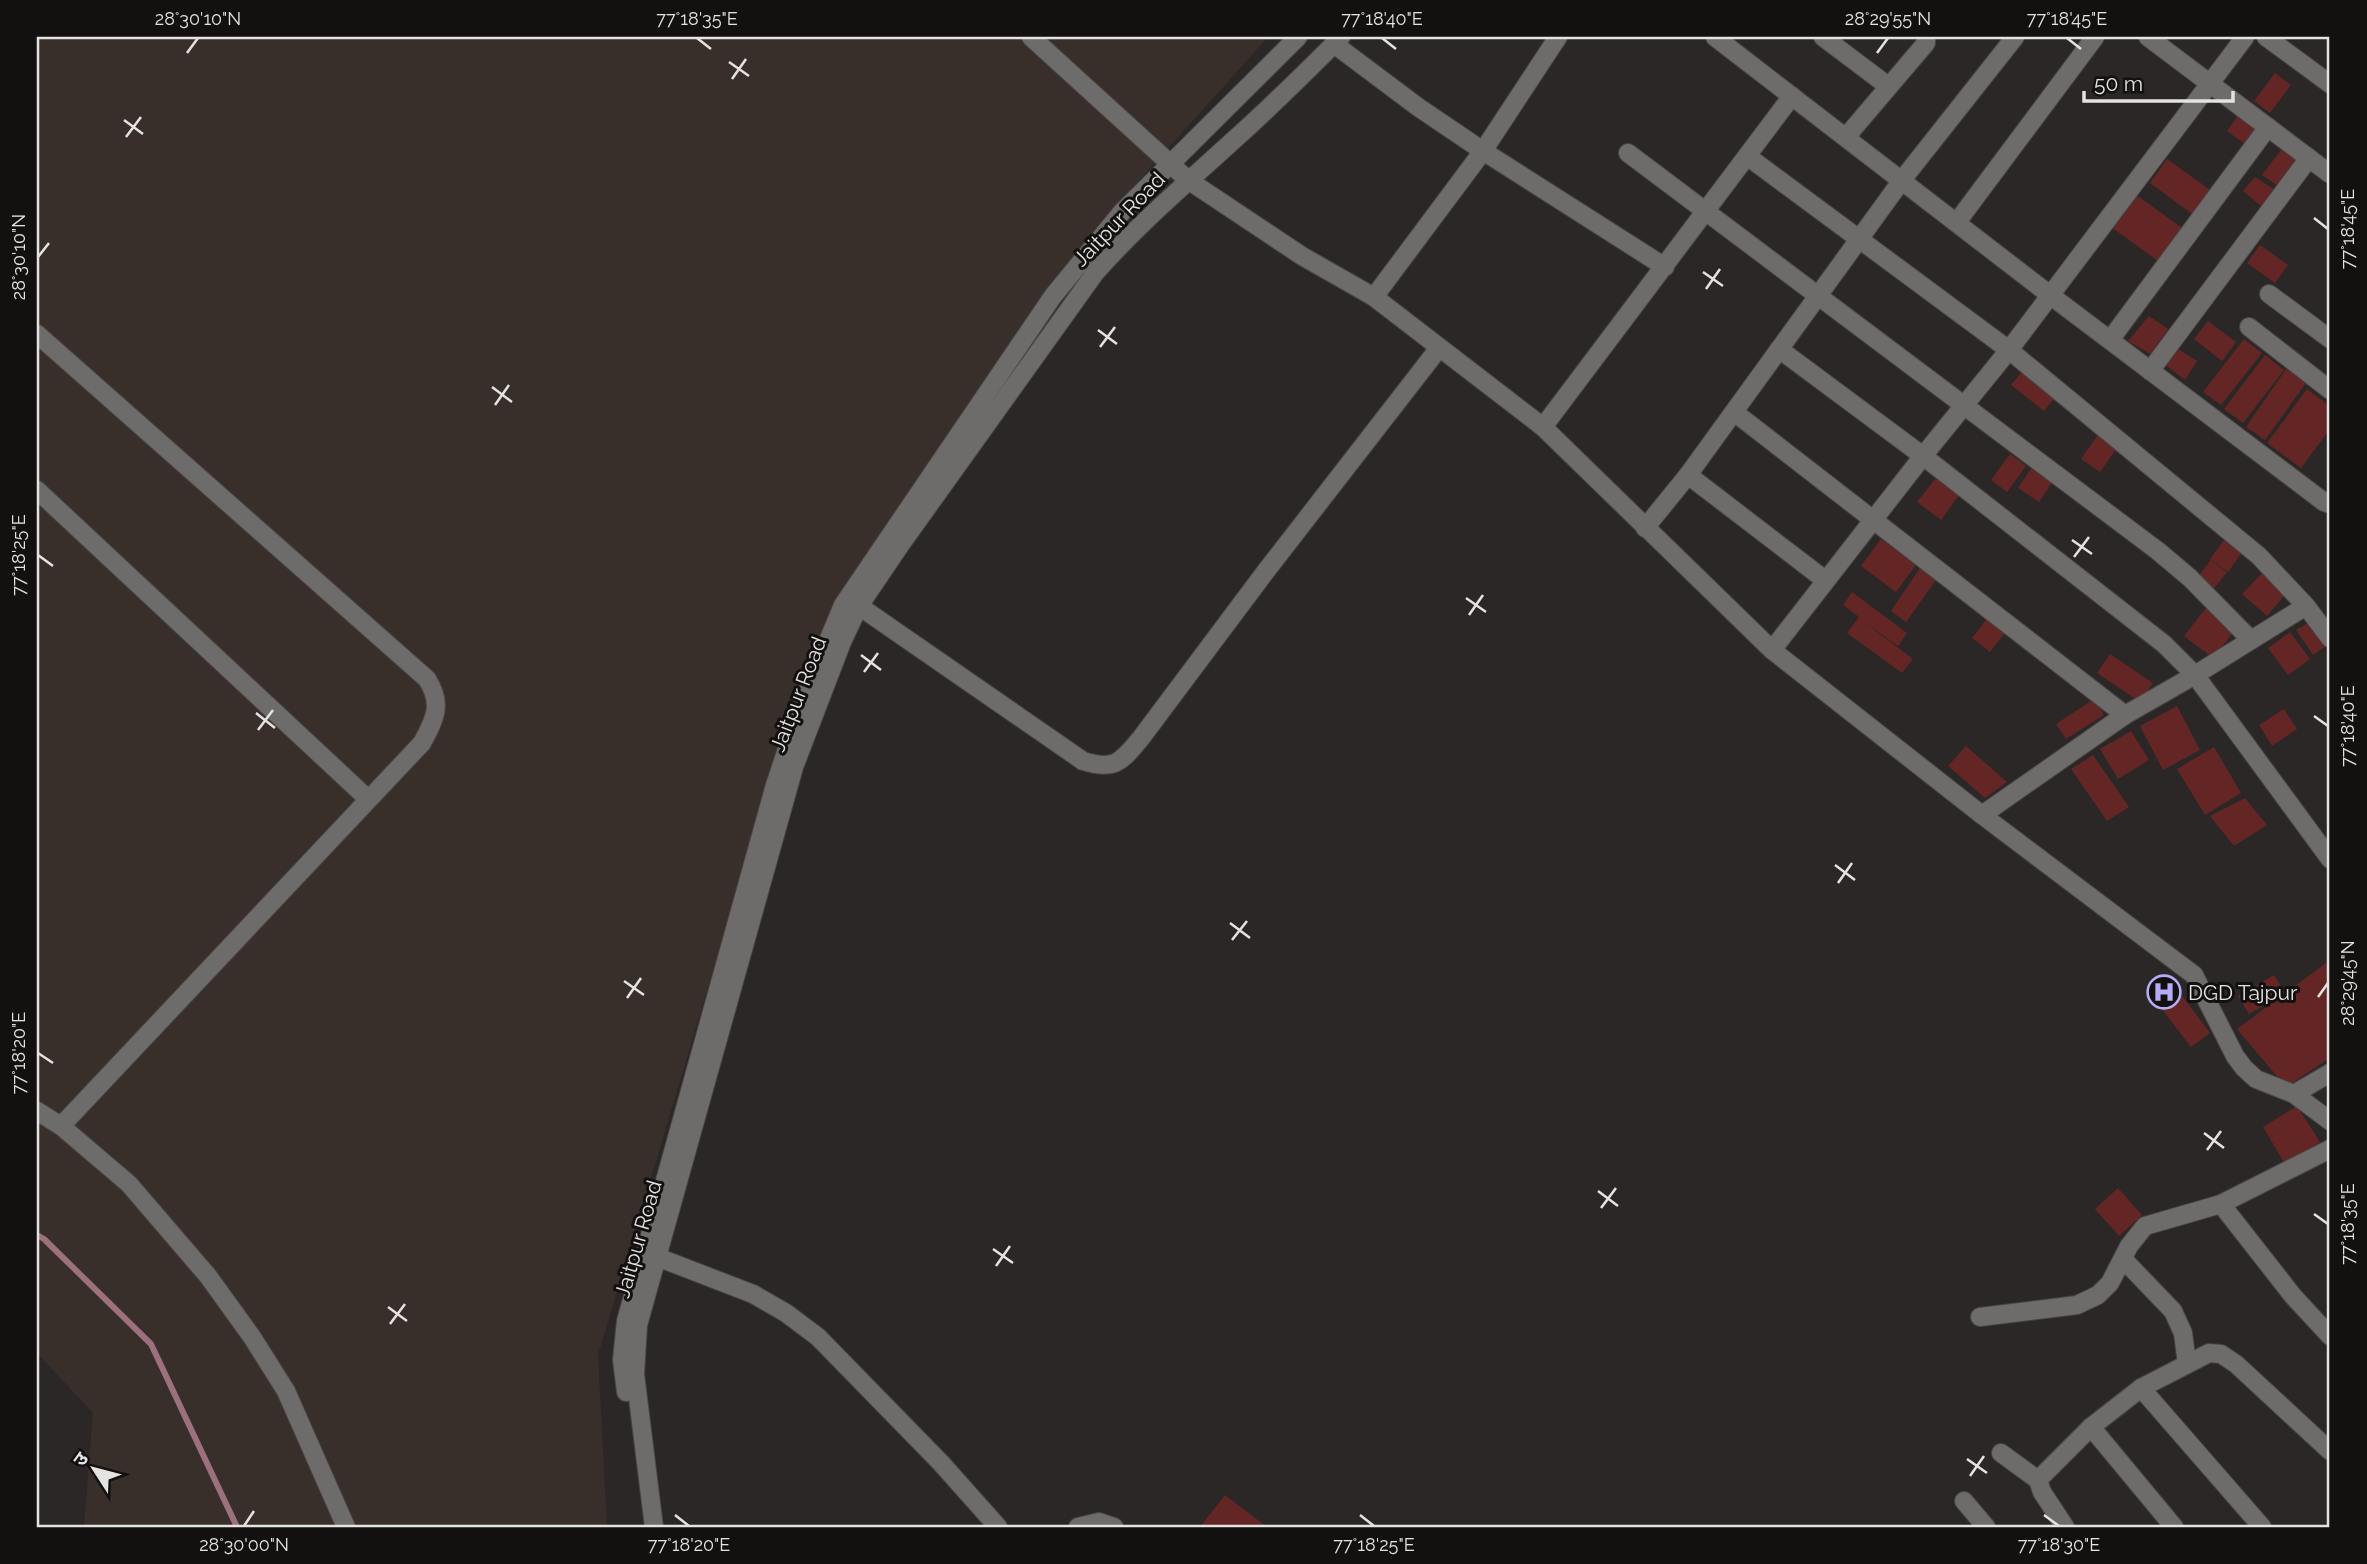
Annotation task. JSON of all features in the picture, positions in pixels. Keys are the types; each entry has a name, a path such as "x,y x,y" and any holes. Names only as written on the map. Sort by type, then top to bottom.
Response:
{"street":[{"path":"1031,37 1188,180 1302,256 1374,298 1543,427 1772,650 1982,815 2194,975 2235,1056 2244,1068 2256,1079 2294,1094 2330,1121"},
{"name":"Jaitpur Road","path":"643,1527 622,1360 626,1321 768,808 803,701 834,625 860,577 1053,296 1122,212 1298,37"},
{"path":"1374,298 1483,151 1558,37"},
{"path":"1715,37 2150,371 2330,504"},
{"path":"1824,37 1888,86"},
{"path":"1846,137 1926,43 1926,37"},
{"path":"1645,528 1688,475 1902,180 2015,37"},
{"path":"1957,222 2095,37"},
{"path":"2148,37 2330,174"},
{"path":"1772,650 1923,456 2009,351 2245,37"},
{"path":"2266,37 2330,84"},
{"path":"1337,40 1418,107 1665,267"},
{"name":"Jaitpur Road","path":"654,1527 635,1374 638,1325 794,767 842,642 859,606 901,544 1095,273 1119,246 1337,40"},
{"path":"1543,427 1793,96"},
{"path":"2110,340 2268,127"},
{"path":"1628,153 2158,551 2190,578 2251,640"},
{"path":"1747,156 2009,351 2259,556 2330,638"},
{"path":"2150,371 2309,158"},
{"path":"2269,294 2330,339"},
{"path":"2249,327 2330,390"},
{"path":"37,334 427,680 434,691 437,704 432,723 422,743 61,1126"},
{"path":"859,606 1083,761 1100,766 1113,766 1124,758 1141,738 1439,348"},
{"path":"1779,349 1923,456 2164,645 2195,674 2330,859"},
{"path":"1734,412 2124,715"},
{"path":"1688,475 1825,580"},
{"path":"37,490 368,799"},
{"path":"1982,815 2124,715 2305,606"},
{"path":"2294,1094 2330,1073"},
{"path":"37,1111 61,1126 129,1184 208,1276 252,1337 286,1391 346,1527"},
{"path":"1980,1317 2077,1305 2098,1295 2110,1283 2145,1226 2221,1204 2330,1149"},
{"path":"2221,1204 2293,1296 2330,1336"},
{"path":"656,1257 753,1294 786,1312 818,1337 941,1463 998,1527"},
{"path":"2123,1259 2173,1311 2183,1333 2187,1364"},
{"path":"2038,1480 2091,1427 2141,1388 2209,1353 2221,1354 2236,1364 2330,1451"},
{"path":"2141,1388 2262,1527"},
{"path":"2091,1427 2174,1527"},
{"path":"2001,1453 2038,1480 2042,1492 2065,1527"},
{"path":"1964,1501 1986,1527"},
{"path":"1078,1527 1099,1522 1114,1527"}],"shaded area":[{"path":"37,37 1268,37 1128,193 845,595 782,740 598,1355 607,1527 84,1527 93,1413 37,1353"}],"building":[{"path":"2275,73 2291,85 2270,113 2254,101"},
{"path":"2240,113 2258,126 2245,144 2227,131"},
{"path":"2281,150 2296,159 2277,185 2262,175"},
{"path":"2167,159 2213,192 2195,216 2150,183"},
{"path":"2255,177 2275,190 2262,207 2243,191"},
{"path":"2135,194 2185,230 2161,263 2111,227"},
{"path":"2260,245 2288,265 2275,283 2247,263"},
{"path":"2149,316 2168,329 2150,354 2128,341"},
{"path":"2208,321 2236,342 2222,361 2194,339"},
{"path":"2244,339 2262,353 2221,405 2203,392"},
{"path":"2175,347 2197,361 2185,380 2164,364"},
{"path":"2265,355 2284,370 2243,423 2224,409"},
{"path":"2024,369 2057,395 2044,411 2011,385"},
{"path":"2286,369 2306,383 2265,440 2246,427"},
{"path":"2307,389 2330,406 2330,429 2301,468 2267,443"},
{"path":"2100,432 2119,445 2100,472 2081,459"},
{"path":"2010,454 2026,466 2007,492 1991,480"},
{"path":"2032,467 2053,481 2039,502 2018,488"},
{"path":"1936,478 1959,495 1941,520 1917,502"},
{"path":"2228,535 2246,547 2228,572 2210,559"},
{"path":"1881,539 1916,565 1896,592 1861,566"},
{"path":"2211,560 2227,572 2211,592 2195,580"},
{"path":"1922,565 1938,577 1906,622 1891,611"},
{"path":"2267,568 2288,591 2267,616 2242,594"},
{"path":"1852,592 1907,633 1898,646 1863,621 1913,659 1902,673 1847,633 1859,617 1843,605"},
{"path":"2206,608 2235,630 2213,658 2184,636"},
{"path":"1990,615 2008,629 1990,652 1972,638"},
{"path":"2313,620 2330,643 2313,655 2296,630"},
{"path":"2290,632 2310,659 2288,675 2268,648"},
{"path":"2110,654 2153,683 2140,702 2097,673"},
{"path":"2094,699 2104,715 2066,739 2056,724"},
{"path":"2177,706 2200,750 2163,770 2140,726"},
{"path":"2284,709 2297,729 2272,746 2259,725"},
{"path":"2131,731 2149,760 2118,779 2100,749"},
{"path":"1966,746 2007,782 1985,798 1948,766"},
{"path":"2214,747 2241,793 2205,815 2177,769"},
{"path":"2093,755 2129,807 2107,821 2071,769"},
{"path":"2245,798 2267,825 2234,846 2210,816"},
{"path":"2330,960 2330,1058 2286,1087 2237,1029"},
{"path":"2274,975 2285,993 2249,1014 2238,996"},
{"path":"2167,976 2210,1033 2191,1047 2148,991"},
{"path":"2297,1106 2320,1142 2285,1164 2263,1127"},
{"path":"2118,1188 2142,1215 2119,1236 2095,1209"},
{"path":"1225,1495 1267,1527 1200,1527"}],"waterway":[{"path":"37,1235 151,1344 237,1527"}],"place":[{"name":"DGD Tajpur","path":"2164,992"}]}
